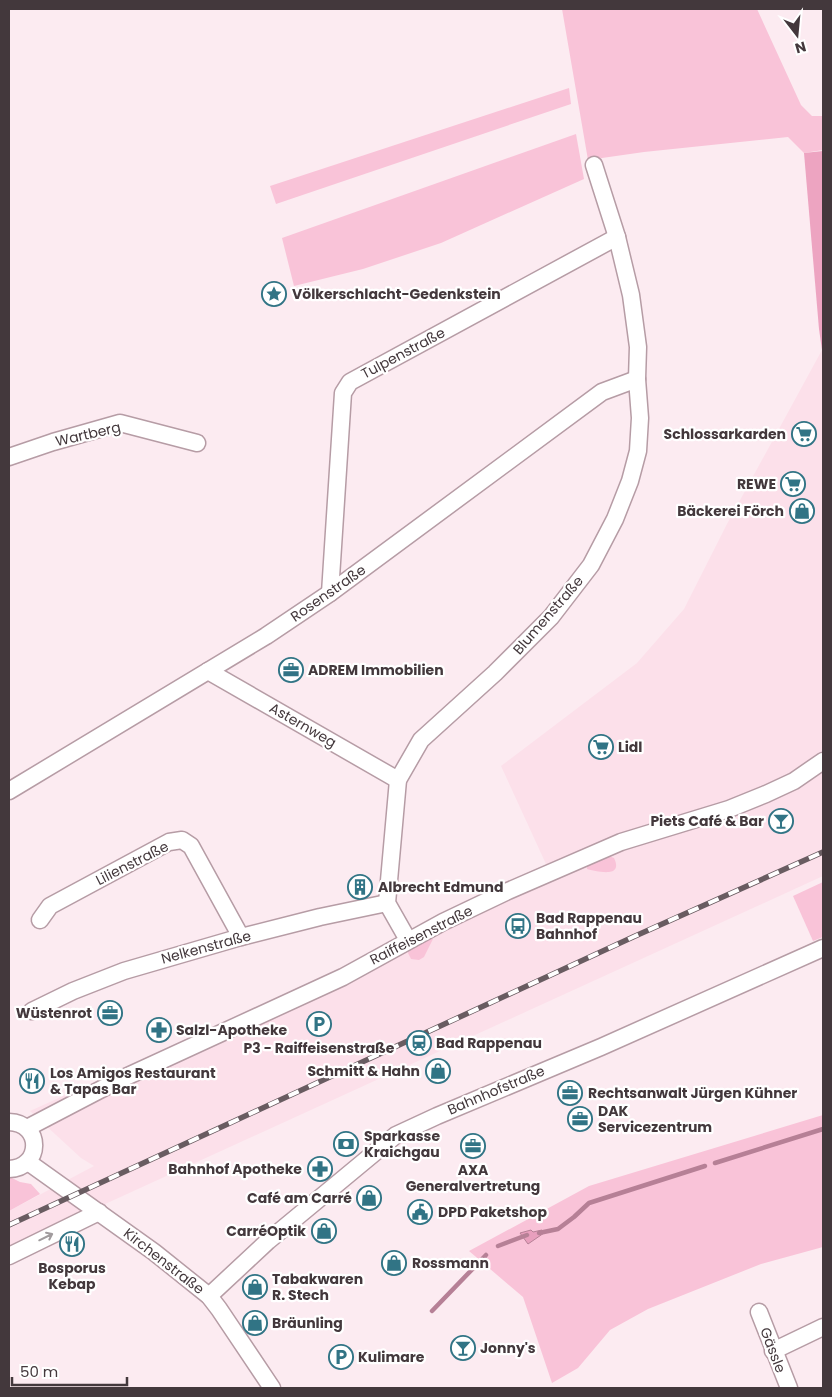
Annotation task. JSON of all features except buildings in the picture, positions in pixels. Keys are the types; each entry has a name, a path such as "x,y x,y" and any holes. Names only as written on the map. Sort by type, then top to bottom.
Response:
{"street":[{"name":"Blumenstraße","path":"387,903 398,780 420,740 495,674 551,616 591,565 615,518 630,480 638,451 640,418 637,379 638,347 632,304 616,237 594,165"},
{"name":"Tulpenstraße","path":"330,592 343,393 350,382 616,237"},
{"name":"Rosenstraße","path":"9,791 266,636 330,592 602,392 637,379"},
{"name":"Wartberg","path":"9,457 120,423 197,443"},
{"name":"Asternweg","path":"208,671 398,780"},
{"name":"Raiffeisenstraße","path":"27,1128 117,1081 343,976 408,940 516,888 621,842 729,809 766,794 794,781 823,761"},
{"name":"Lilienstraße","path":"40,920 50,906 169,842 182,840 191,846 241,937"},
{"path":"387,903 408,940"},
{"name":"Nelkenstraße","path":"32,1011 73,991 124,970 241,937 320,917 387,903"},
{"name":"Bahnhofstraße","path":"209,1296 268,1241 396,1135 601,1047 823,948"},
{"path":"9,1122 16,1122 27,1128 34,1142 33,1153 28,1162 15,1169 9,1169"},
{"name":"Kirchenstraße","path":"28,1162 154,1252 209,1296 268,1387"},
{"path":"9,1256 99,1212"},
{"name":"Gässle","path":"759,1312 789,1388"},
{"path":"774,1351 823,1326"}],"shaded area":[{"path":"562,9 757,9 801,105 812,116 823,116 823,150 804,153 788,137 644,152 588,160"},
{"path":"569,88 571,104 276,204 270,186"},
{"path":"576,134 584,179 441,243 363,269 294,286 282,238"},
{"path":"823,151 823,351 819,329 804,153"},
{"path":"822,350 823,876 9,1248 9,1211 94,1166 81,1158 30,1111 551,875 501,766 637,663 684,609 727,524"},
{"path":"609,856 614,858 616,865 612,871 602,872 587,869 587,865"},
{"path":"823,882 823,937 813,941 793,896"},
{"path":"430,938 433,939 424,957 419,960 411,959 408,953 409,949"},
{"path":"823,1115 823,1247 761,1264 648,1309 610,1330 578,1368 552,1383 523,1297 469,1251 589,1186"},
{"path":"10,1177 20,1182 31,1184 40,1194 9,1211"},
{"path":"531,1230 533,1232 542,1230 544,1233 528,1244 520,1233"}],"waterway":[{"path":"715,1163 823,1129"},
{"path":"539,1233 558,1229 589,1203 705,1166"},
{"path":"498,1246 527,1235"},
{"path":"432,1311 486,1255"}],"railway":[{"path":"9,1225 633,937 823,852"}],"place":[{"name":"Völkerschlacht-Gedenkstein","path":"274,294"},
{"name":"Schlossarkarden","path":"804,434"},
{"name":"REWE","path":"793,484"},
{"name":"Bäckerei Förch","path":"802,511"},
{"name":"ADREM Immobilien","path":"291,670"},
{"name":"Lidl","path":"601,747"},
{"name":"Piets Café & Bar","path":"781,821"},
{"name":"Albrecht Edmund","path":"360,887"},
{"name":"Bad Rappenau Bahnhof","path":"518,926"},
{"name":"Wüstenrot","path":"110,1013"},
{"name":"P3 - Raiffeisenstraße","path":"319,1024"},
{"name":"Salzl-Apotheke","path":"159,1030"},
{"name":"Bad Rappenau","path":"419,1043"},
{"name":"Schmitt & Hahn","path":"438,1071"},
{"name":"Los Amigos Restaurant & Tapas Bar","path":"32,1081"},
{"name":"Rechtsanwalt Jürgen Kühner","path":"570,1093"},
{"name":"DAK Servicezentrum","path":"580,1119"},
{"name":"Sparkasse Kraichgau","path":"346,1144"},
{"name":"AXA Generalvertretung","path":"473,1146"},
{"name":"Bahnhof Apotheke","path":"320,1169"},
{"name":"Café am Carré","path":"369,1198"},
{"name":"DPD Paketshop","path":"420,1212"},
{"name":"CarréOptik","path":"324,1231"},
{"name":"Bosporus Kebap","path":"72,1244"},
{"name":"Rossmann","path":"394,1263"},
{"name":"Tabakwaren R. Stech","path":"255,1287"},
{"name":"Bräunling","path":"255,1323"},
{"name":"Jonny's","path":"463,1348"},
{"name":"Kulimare","path":"341,1357"}]}
